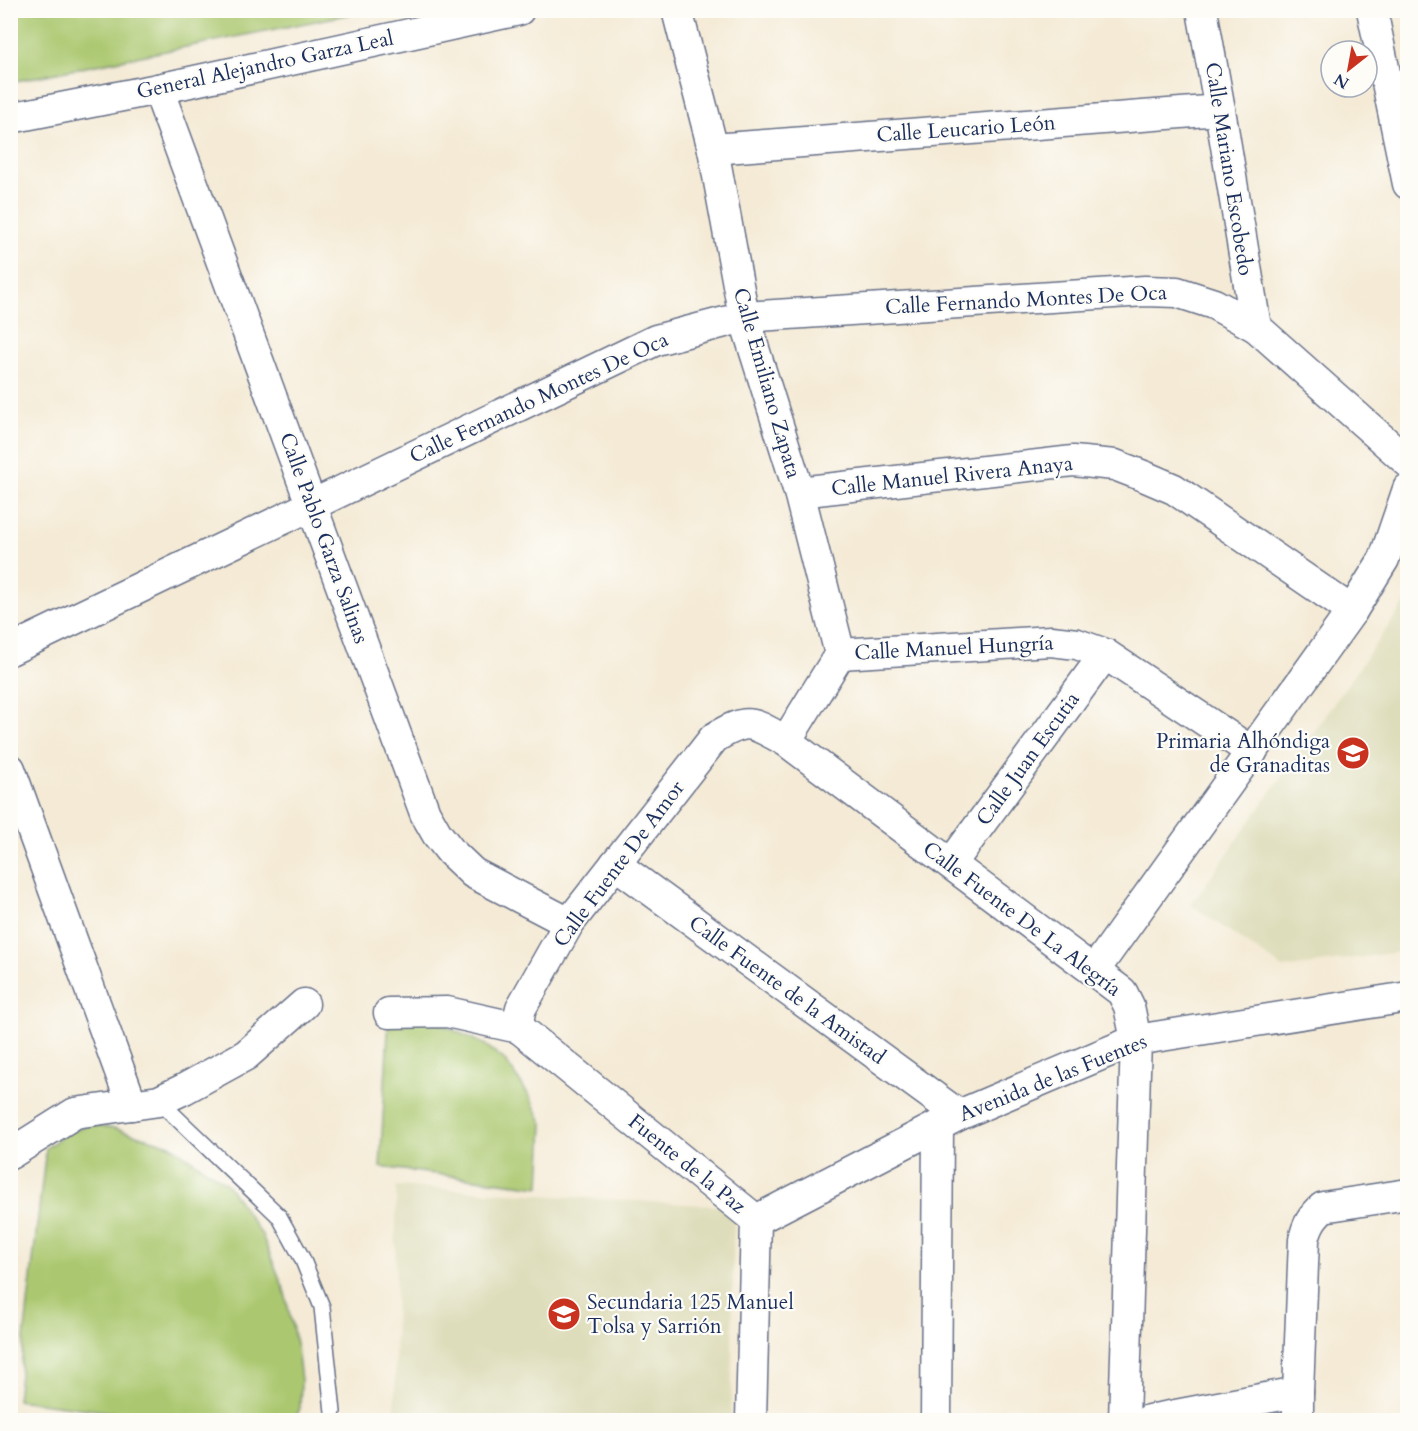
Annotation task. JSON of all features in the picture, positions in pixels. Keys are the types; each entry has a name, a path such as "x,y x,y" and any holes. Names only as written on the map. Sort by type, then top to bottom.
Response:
{"street":[{"name":"General Alejandro Garza Leal","path":"10,118 158,89 519,10"},
{"name":"Calle Emiliano Zapata","path":"677,10 713,149 744,317 799,492 840,654"},
{"name":"Calle Mariano Escobedo","path":"1202,10 1256,327"},
{"path":"1372,10 1407,184"},
{"name":"Calle Pablo Garza Salinas","path":"158,89 425,813 451,852 473,873 569,923"},
{"name":"Calle Leucario León","path":"713,149 1220,110"},
{"name":"Calle Fernando Montes De Oca","path":"10,650 656,340 744,317 1145,291 1177,292 1214,304 1256,327 1407,462"},
{"name":"Calle Manuel Rivera Anaya","path":"799,492 1073,461 1115,465 1174,489 1352,611"},
{"path":"1094,971 1352,611 1384,559 1407,489"},
{"name":"Calle Manuel Hungría","path":"840,654 1051,641 1077,644 1105,654 1252,752"},
{"path":"786,741 840,654"},
{"name":"Calle Juan Escutia","path":"951,864 1105,654"},
{"name":"Calle Fuente De La Alegría","path":"714,738 728,729 746,723 753,724 786,741 1122,992 1129,1005 1136,1040 1124,1420"},
{"name":"Calle Fuente De Amor","path":"519,1028 521,1008 569,923 714,738"},
{"path":"10,769 145,1103"},
{"name":"Calle Fuente de la Amistad","path":"615,864 949,1120"},
{"name":"Avenida de las Fuentes","path":"756,1220 949,1120 1136,1040 1407,997"},
{"path":"10,1154 75,1113 145,1103 184,1089 246,1055 304,1004"},
{"path":"389,1013 447,1012 519,1028"},
{"name":"Fuente de la Paz","path":"519,1028 756,1220 751,1420"},
{"path":"936,1420 949,1120"},
{"path":"1149,1420 1298,1406 1306,1227 1323,1207 1407,1194"}],"lane":[{"path":"145,1103 279,1216 302,1258 322,1307 333,1412"}],"shaded area":[{"name":"Primaria Alhóndiga de Granaditas","path":"1407,600 1407,951 1283,968 1191,905"},
{"name":"Secundaria 125 Manuel Tolsa y Sarrión","path":"396,1186 734,1207 731,1420 395,1420"}],"green space":[{"path":"11,10 365,10 366,11 11,82"},
{"path":"416,1013 484,1044 505,1060 528,1094 543,1124 540,1187 380,1167 389,1016"},
{"path":"90,1125 114,1128 170,1145 227,1184 262,1235 284,1289 297,1348 301,1380 300,1408 295,1420 174,1420 17,1400 46,1148 71,1130"}],"place":[{"name":"Primaria Alhóndiga de Granaditas","path":"1353,753"},
{"name":"Secundaria 125 Manuel Tolsa y Sarrión","path":"564,1314"}]}
